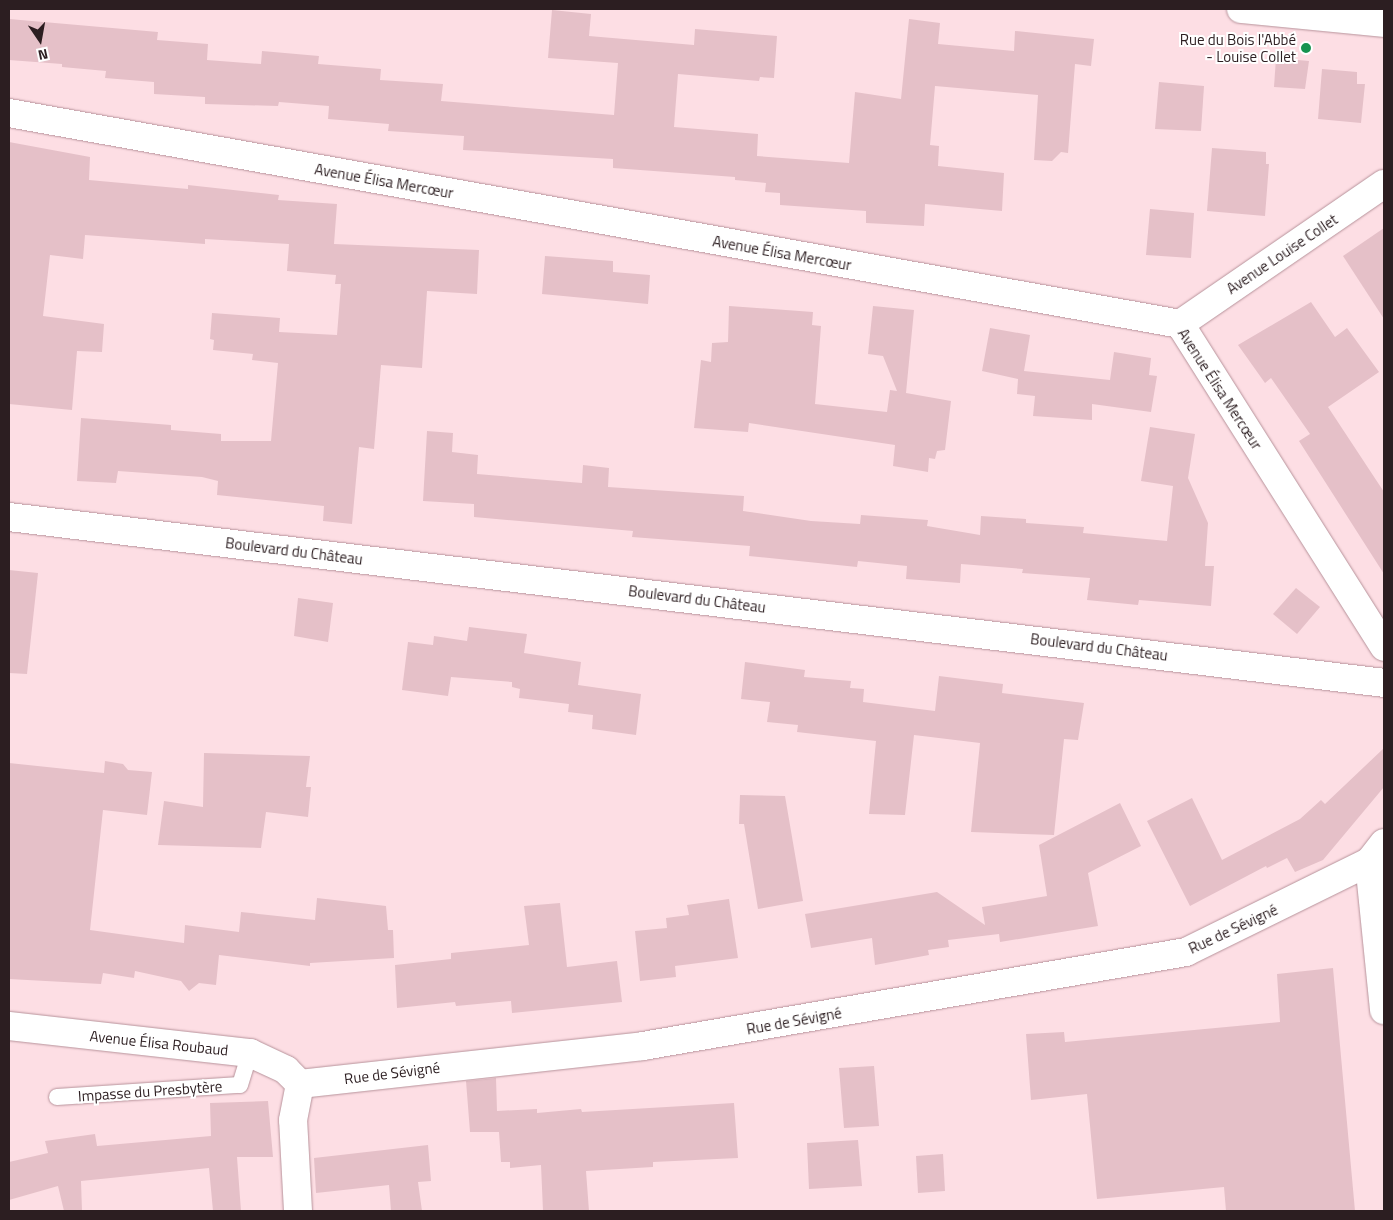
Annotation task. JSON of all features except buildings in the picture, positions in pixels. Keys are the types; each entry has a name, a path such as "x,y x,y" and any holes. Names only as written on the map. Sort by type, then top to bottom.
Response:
{"street":[{"path":"1241,9 1355,14 1384,23"},
{"name":"Avenue Élisa Mercœur","path":"9,113 1180,324 1384,646"},
{"name":"Avenue Louise Collet","path":"1180,324 1384,184"},
{"name":"Boulevard du Château","path":"9,517 1384,683"},
{"path":"1377,852 1384,1010"},
{"name":"Rue de Sévigné","path":"300,1084 643,1046 1186,952 1377,852"},
{"name":"Avenue Élisa Roubaud","path":"9,1026 250,1053 286,1070 300,1084"},
{"path":"298,1211 293,1120 300,1084"}],"lane":[{"name":"Impasse du Presbytère","path":"57,1097 240,1085 250,1053"}],"place":[{"name":"Rue du Bois l'Abbé - Louise Collet","path":"1306,48"}]}
